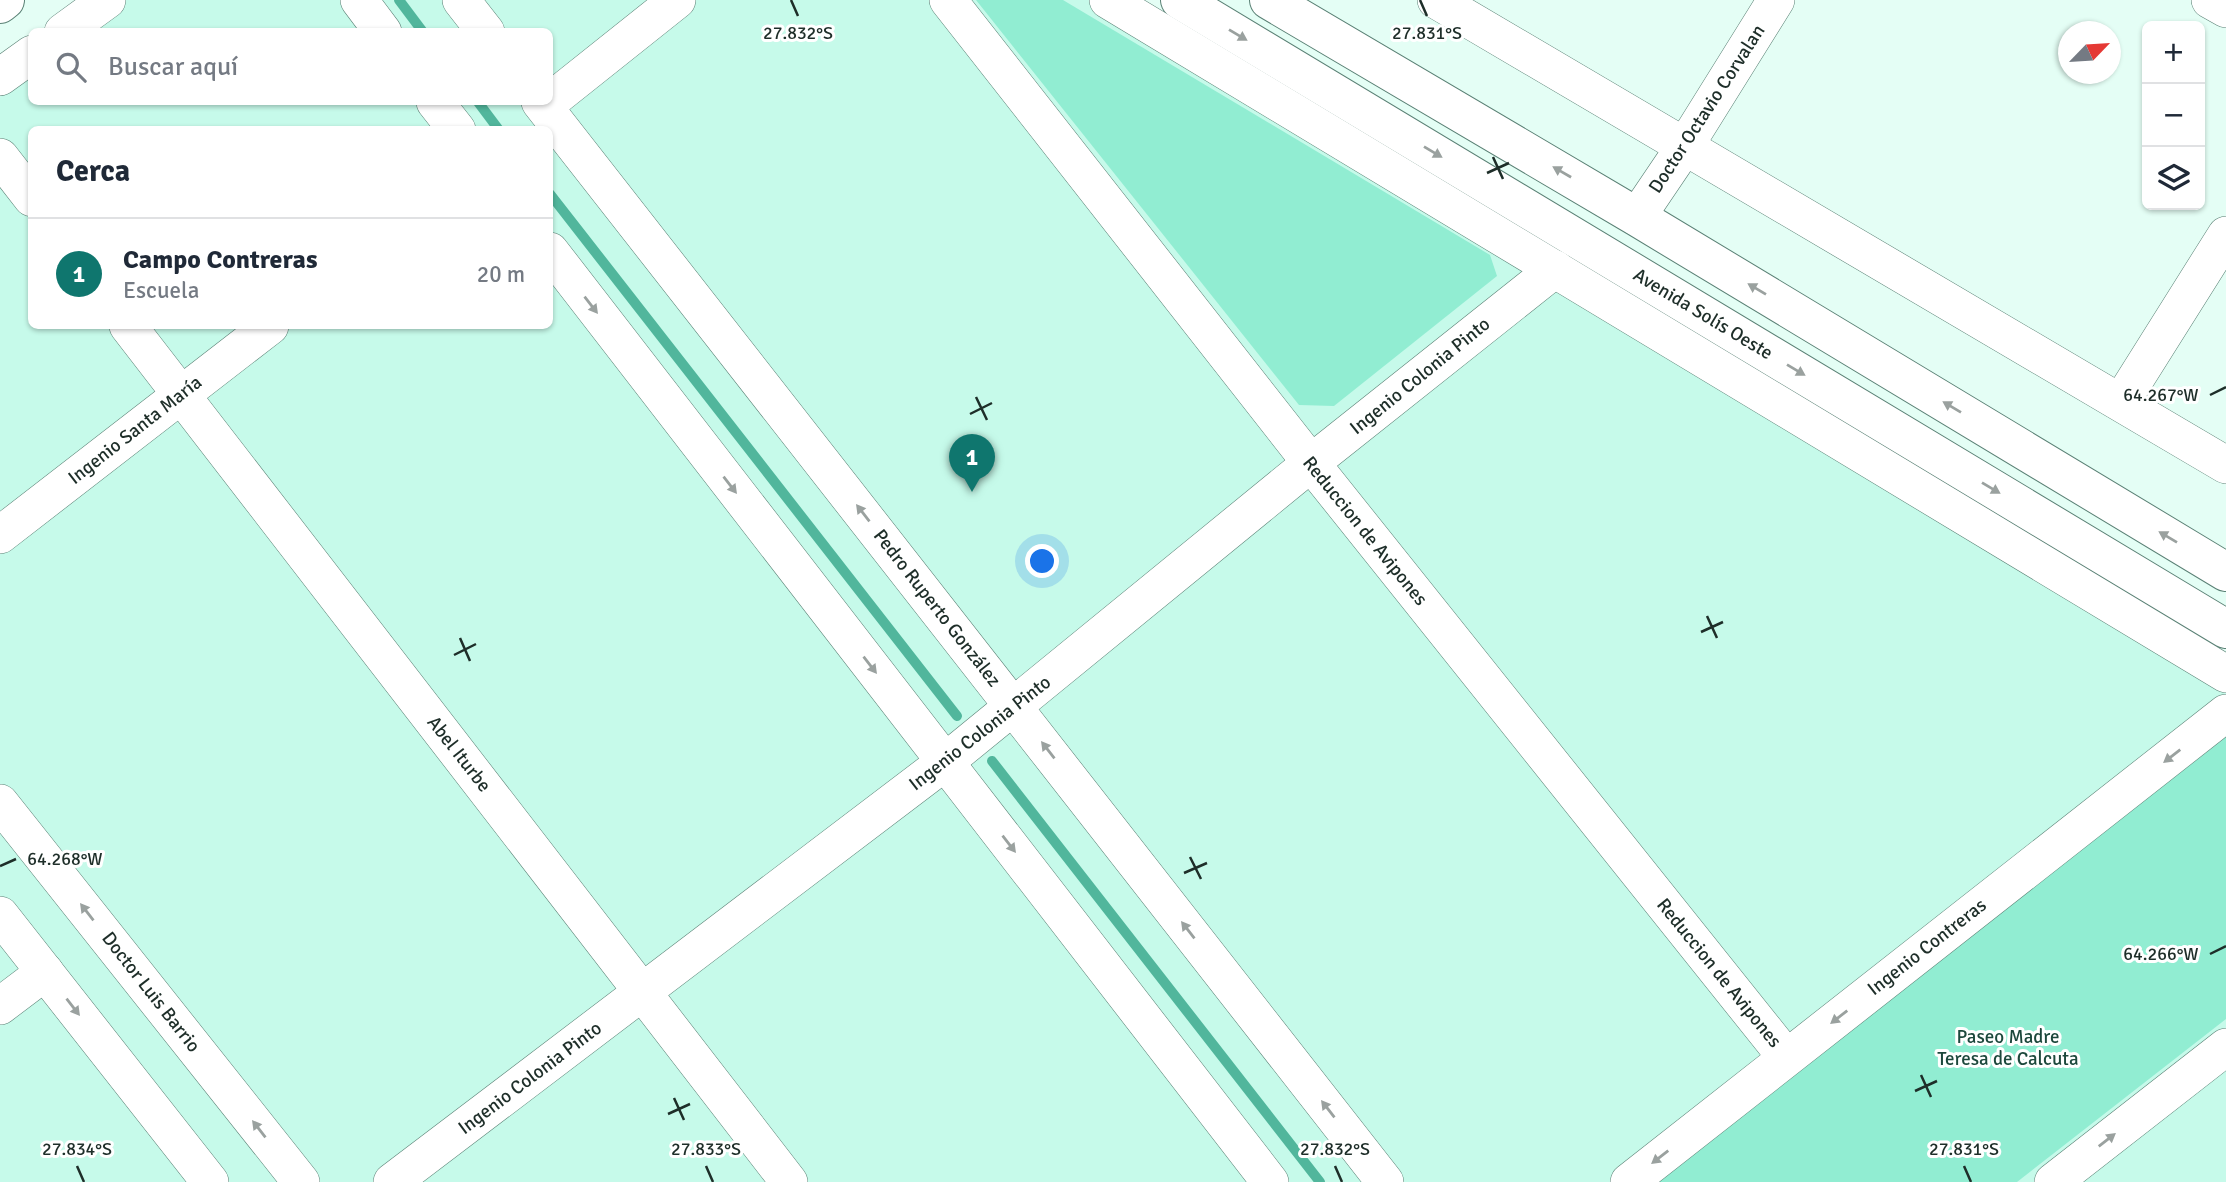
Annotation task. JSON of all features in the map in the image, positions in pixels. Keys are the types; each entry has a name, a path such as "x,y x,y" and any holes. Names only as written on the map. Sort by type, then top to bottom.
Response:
{"main road":[{"path":"0,4 5,0"},
{"name":"Avenida Solís Oeste","path":"1180,0 2226,629"},
{"path":"1269,0 1637,217 2226,572"}],"street":[{"path":"68,28 107,0"},
{"path":"359,0 380,28"},
{"path":"461,0 483,28"},
{"path":"553,96 677,0"},
{"name":"Reduccion de Avipones","path":"948,0 1311,463 1786,1058"},
{"path":"1108,0 2226,674"},
{"path":"1436,0 2226,465"},
{"name":"Doctor Octavio Corvalan","path":"1637,217 1685,146 1776,0"},
{"path":"2210,0 2226,9"},
{"path":"0,77 28,57"},
{"path":"437,105 454,126"},
{"name":"Pedro Ruperto González","path":"543,105 1385,1182"},
{"path":"0,157 28,193"},
{"path":"2121,402 2226,235"},
{"path":"553,255 1270,1182"},
{"name":"Ingenio Colonia Pinto","path":"392,1182 945,762 1311,463 1555,269"},
{"name":"Abel Iturbe","path":"130,329 789,1182"},
{"name":"Ingenio Santa María","path":"0,535 266,329"},
{"name":"Ingenio Contreras","path":"1629,1182 2226,713"},
{"name":"Doctor Luis Barrio","path":"0,803 302,1182"},
{"path":"0,915 210,1182"},
{"path":"0,1006 45,971"},
{"path":"2053,1182 2226,1047"}],"shaded area":[{"path":"114,0 1113,0 2226,658 2226,1182 0,1182 0,82 28,62 28,105 553,105 553,28 74,28"}],"green space":[{"path":"976,0 1063,0 1490,255 1497,276 1334,406 1299,405"},
{"name":"Paseo Madre Teresa de Calcuta","path":"2226,737 2226,1019 2017,1182 1654,1182"}],"waterway":[{"path":"399,0 420,28"},
{"path":"480,105 496,126"},
{"path":"553,198 957,716"},
{"path":"992,761 1320,1182"}],"place":[{"name":"Campo Contreras","path":"972,492"}]}
